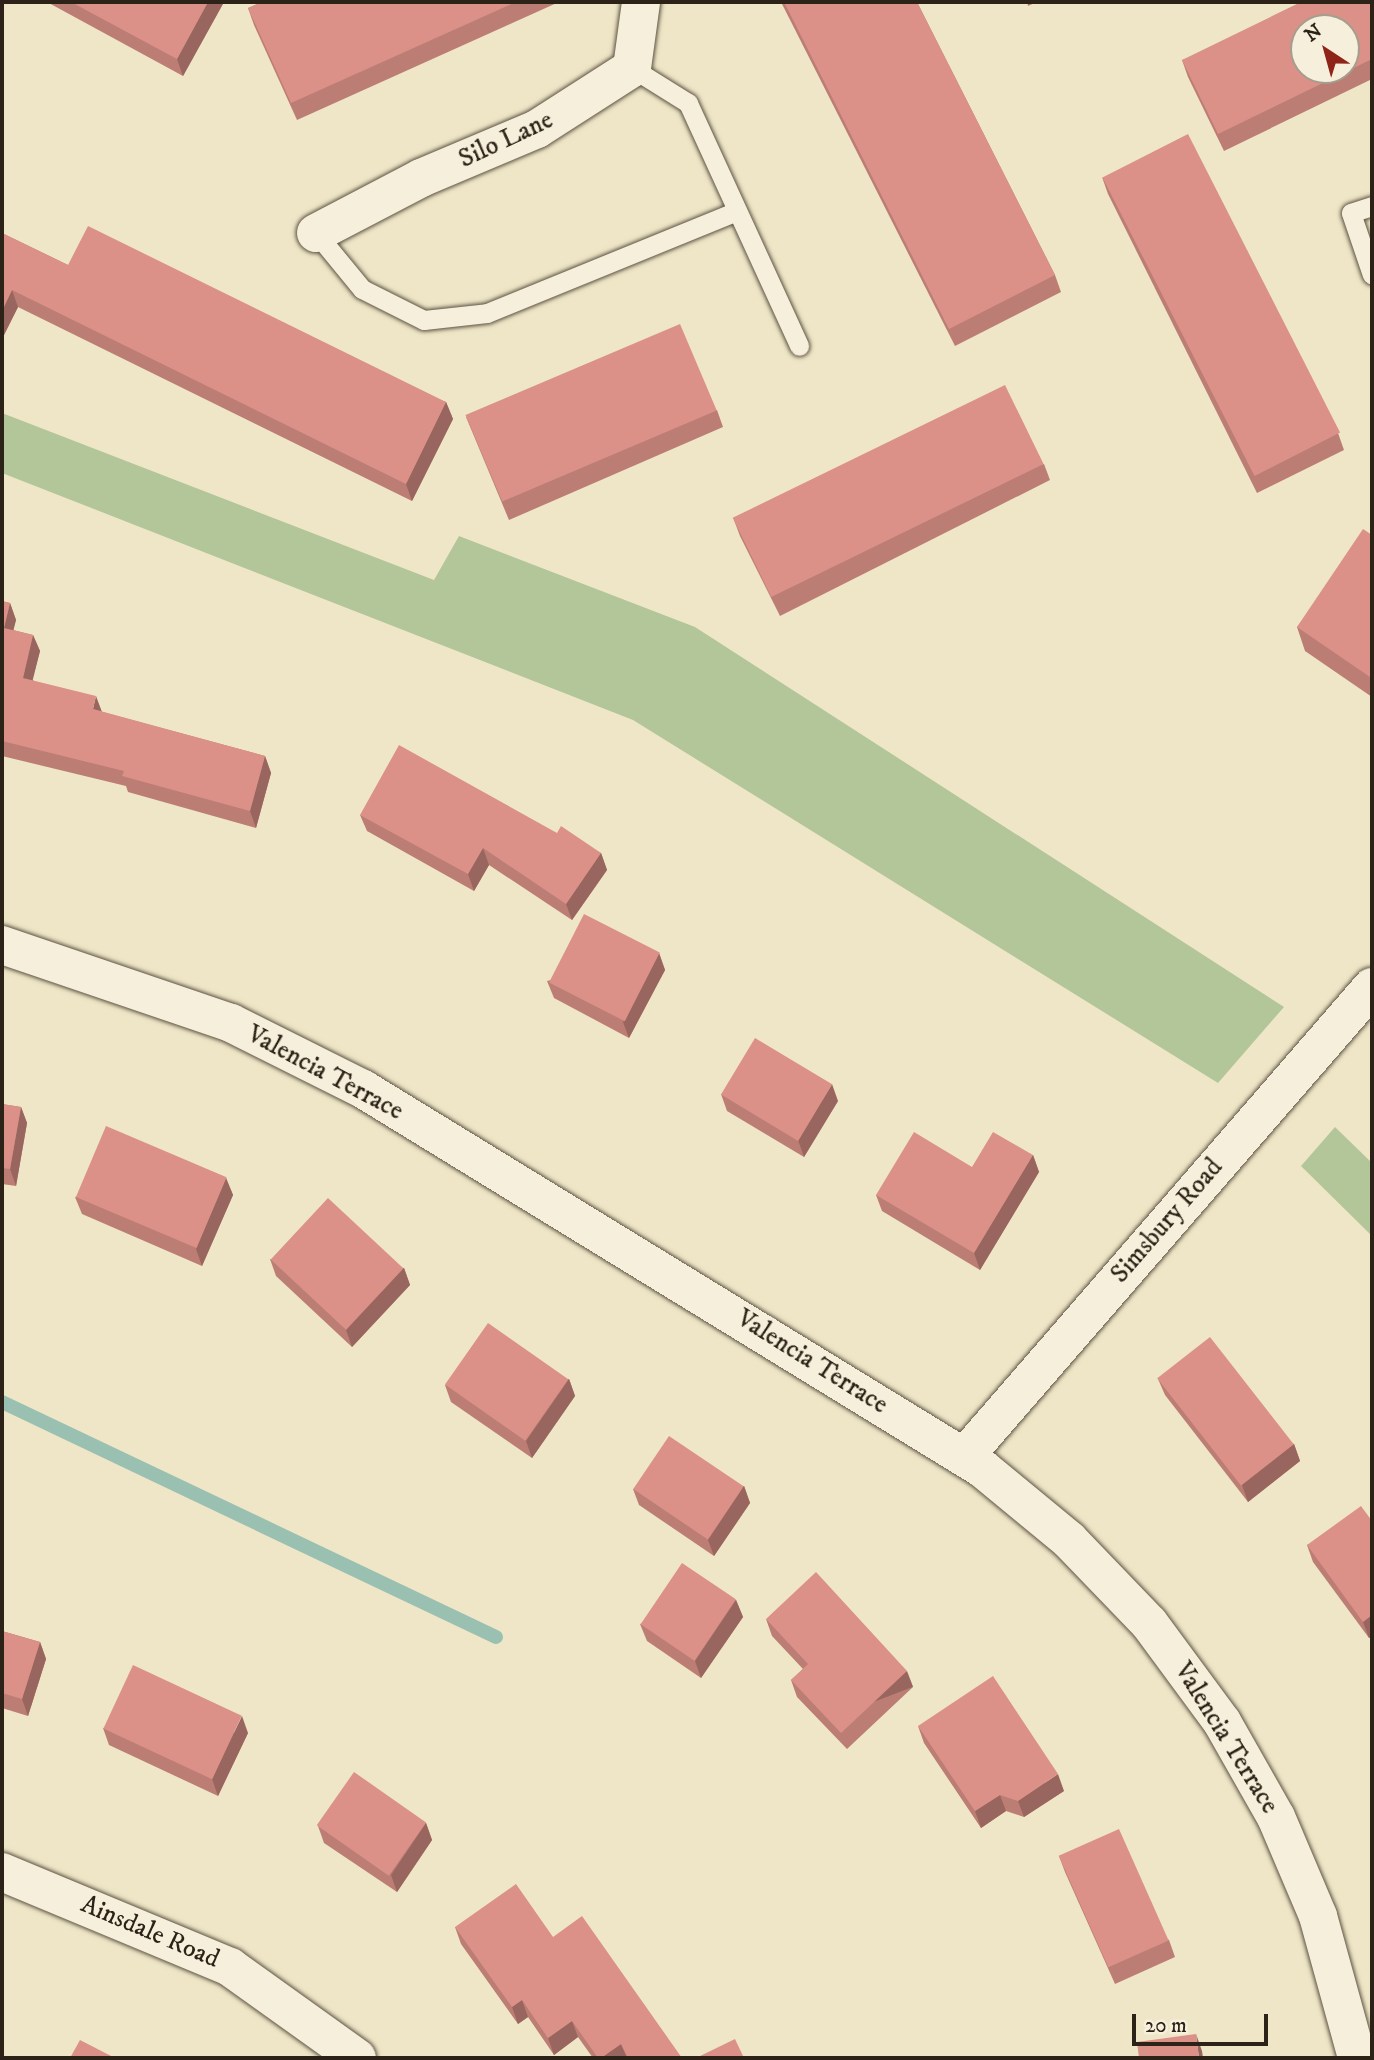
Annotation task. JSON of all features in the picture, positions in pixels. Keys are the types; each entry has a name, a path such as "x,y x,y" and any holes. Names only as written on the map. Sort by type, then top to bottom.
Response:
{"street":[{"path":"632,68 640,2"},
{"name":"Silo Lane","path":"316,233 421,178 537,129 632,68"},
{"name":"Valencia Terrace","path":"2,945 231,1023 363,1089 965,1456 1069,1540 1149,1623 1222,1722 1276,1816 1318,1916 1357,2058"},
{"name":"Simsbury Road","path":"965,1456 1372,987"},
{"name":"Ainsdale Road","path":"2,1872 198,1950 311,2020 357,2058"}],"lane":[{"path":"632,68 688,103 799,346"},
{"path":"1372,206 1351,213 1372,275"},
{"path":"316,233 362,289 424,320 487,313 737,211"}],"green space":[{"path":"2,413 434,580 459,536 695,627 1284,1007 1218,1083 633,720 2,473"},
{"path":"1335,1127 1372,1163 1372,1236 1301,1166"}],"building":[{"path":"71,2 208,2 177,59"},
{"path":"262,2 516,2 291,103 248,8"},
{"path":"784,2 917,2 1055,275 949,329"},
{"path":"1301,2 1372,2 1372,59 1360,65 1360,14 1290,14 1290,84 1321,84 1218,134 1182,60"},
{"path":"1188,134 1340,432 1255,476 1102,178"},
{"path":"88,226 446,402 406,484 12,290 2,311 2,233 68,265"},
{"path":"680,324 717,411 502,502 466,415"},
{"path":"1005,385 1044,464 771,597 733,518"},
{"path":"1363,529 1372,535 1370,677 1297,627"},
{"path":"2,601 10,603 4,628 33,635 23,678 96,696 93,709 265,756 250,811 122,776 124,771 2,741"},
{"path":"399,745 557,833 561,826 601,853 566,904 483,848 468,874 360,815"},
{"path":"584,914 660,953 625,1021 549,983"},
{"path":"755,1038 832,1084 798,1141 721,1095"},
{"path":"2,1104 21,1107 10,1169 2,1168"},
{"path":"106,1126 227,1177 196,1248 76,1197"},
{"path":"914,1132 972,1167 993,1132 1033,1155 974,1253 876,1195"},
{"path":"328,1198 403,1268 346,1330 271,1259"},
{"path":"488,1323 568,1379 525,1441 445,1384"},
{"path":"1210,1337 1294,1444 1241,1485 1157,1378"},
{"path":"669,1436 744,1486 708,1539 633,1489"},
{"path":"1361,1506 1372,1521 1372,1615 1363,1622 1307,1545"},
{"path":"682,1563 736,1599 695,1661 641,1624"},
{"path":"816,1572 907,1671 841,1733 791,1680 808,1664 766,1619"},
{"path":"2,1631 40,1642 22,1699 2,1693"},
{"path":"133,1665 242,1716 212,1779 103,1728"},
{"path":"993,1676 1058,1774 1018,1801 1000,1795 975,1811 918,1726"},
{"path":"354,1772 426,1822 389,1876 317,1825"},
{"path":"1119,1829 1169,1940 1108,1967 1059,1856"},
{"path":"516,1884 553,1937 582,1916 682,2058 628,2058 621,2044 598,2058 572,2021 548,2038 522,2000 512,2007 455,1927"},
{"path":"1196,2034 1199,2058 1139,2058 1137,2042"},
{"path":"735,2039 744,2058 696,2058"},
{"path":"80,2040 115,2058 70,2058"}],"waterway":[{"path":"2,1402 496,1637"}]}
